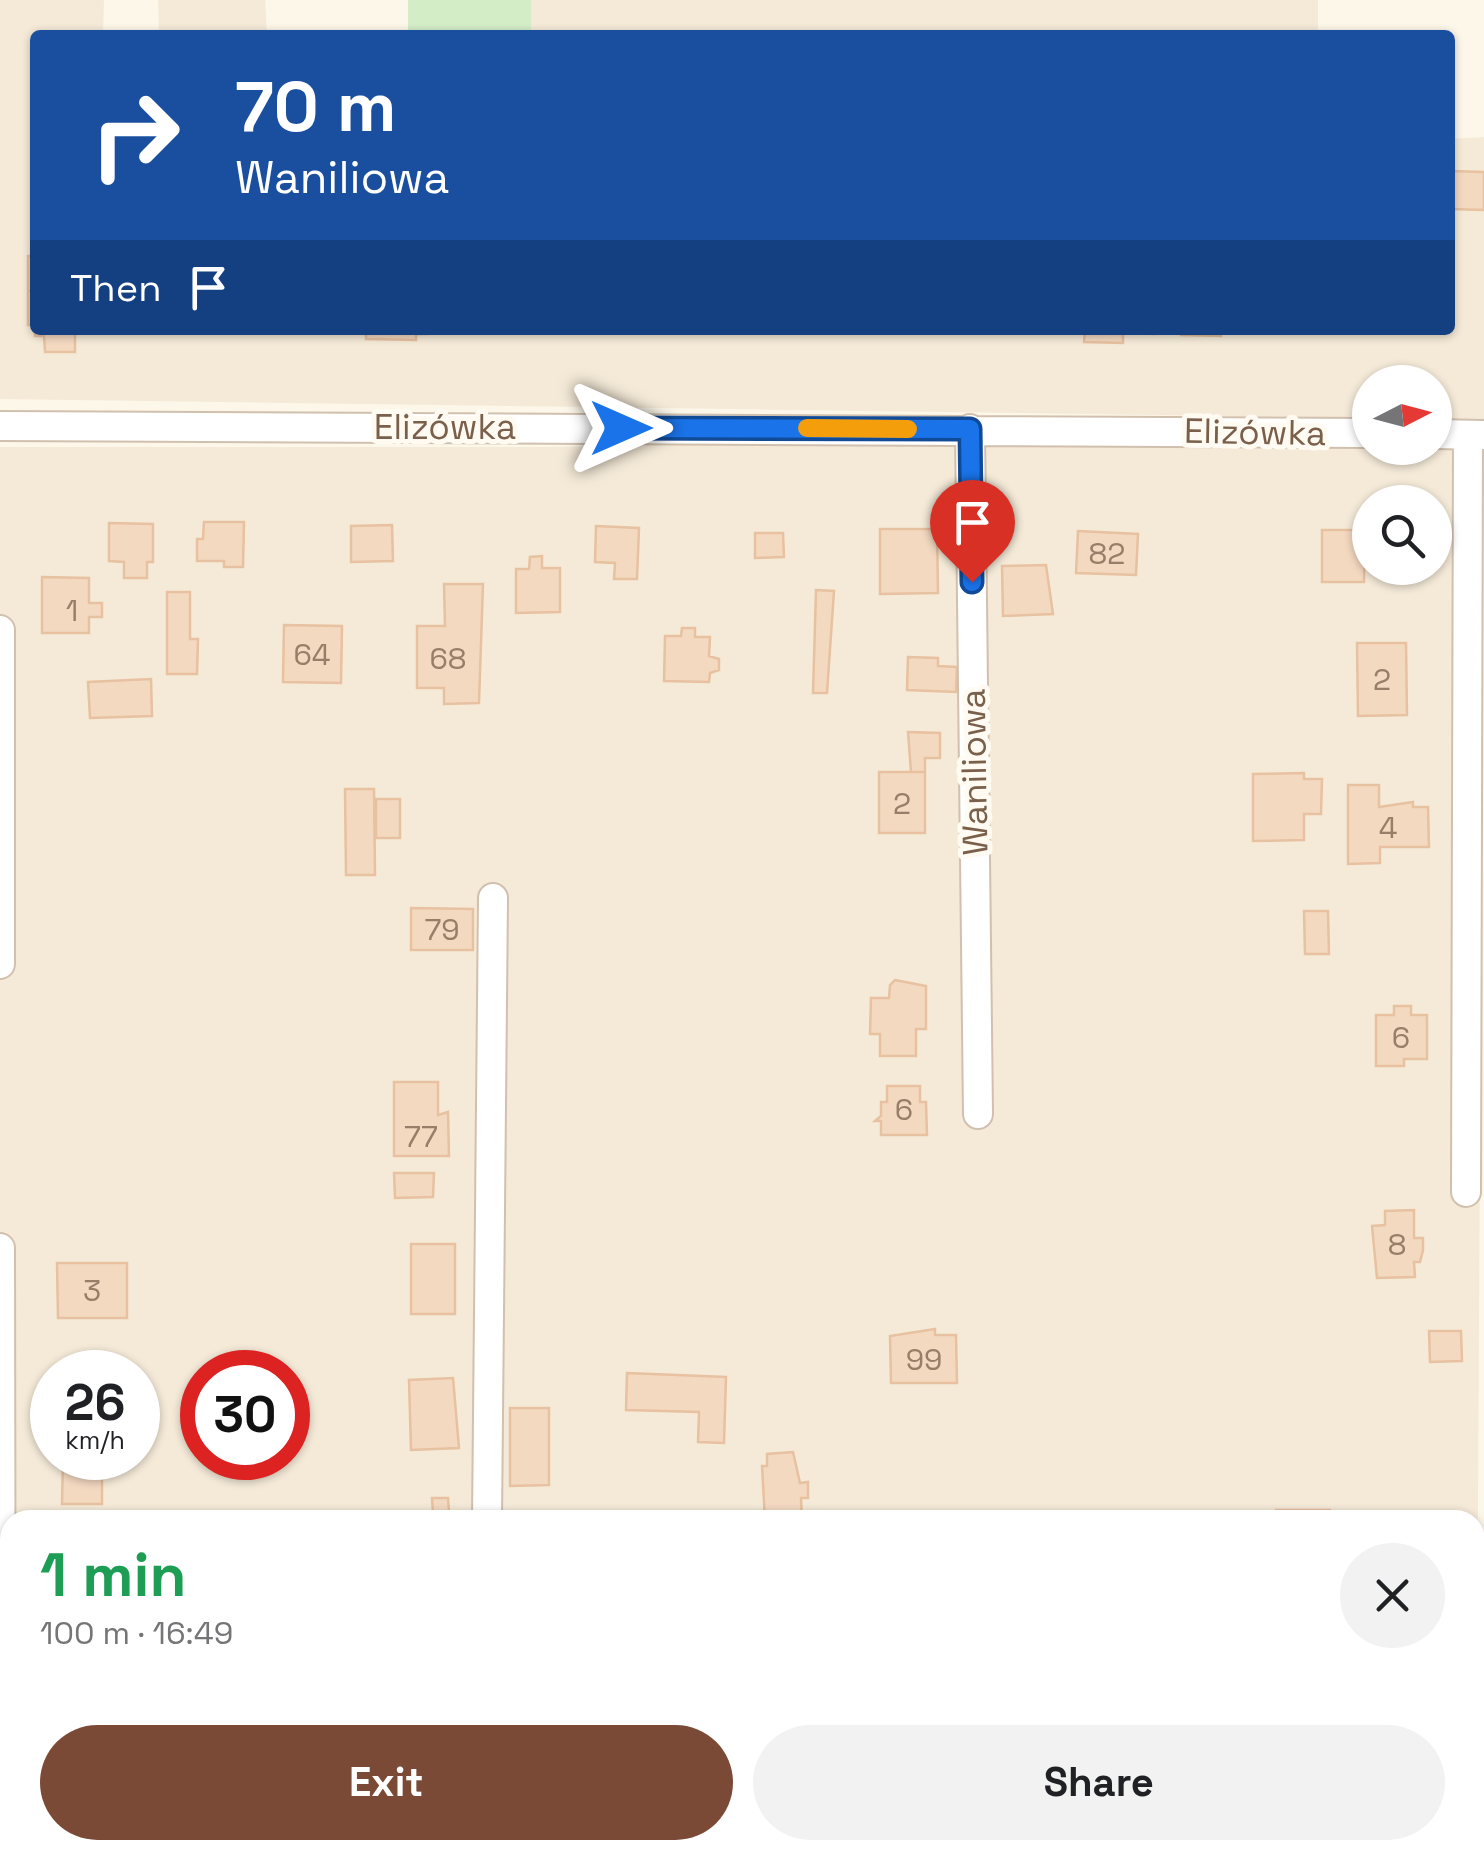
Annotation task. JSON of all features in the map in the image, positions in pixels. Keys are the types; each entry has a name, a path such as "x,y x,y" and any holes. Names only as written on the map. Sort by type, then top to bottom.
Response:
{"street":[{"name":"Elizówka","path":"0,426 1352,434"},
{"name":"Waniliowa","path":"970,429 978,1114"},
{"path":"1466,1192 1476,435"},
{"path":"0,630 0,964"},
{"path":"487,1510 493,898"},
{"path":"0,1248 0,1857"}],"shaded area":[{"path":"0,0 104,0 103,30 30,30 30,335 1455,335 1455,139 1484,137 1484,420 1452,419 1452,365 1352,365 1352,418 0,399"},
{"path":"158,0 265,0 267,30 159,30"},
{"path":"531,0 1318,0 1318,30 531,30"},
{"path":"1484,430 1478,1510 0,1510 0,447 544,447 1352,432 1352,465 1452,465 1452,442"}],"green space":[{"path":"408,0 531,0 531,30 408,30"}],"building":[{"path":"1455,171 1484,172 1484,210 1455,209"},
{"path":"28,256 30,256 30,291"},
{"path":"28,291 30,291 30,325"},
{"path":"75,335 75,352 45,352 44,336 35,336"},
{"path":"366,335 416,335 416,340 366,339"},
{"path":"1085,335 1123,335 1123,343 1084,342"},
{"path":"204,522 244,522 243,567 224,567 224,561 197,561 197,539 203,539"},
{"path":"109,523 153,524 153,562 147,562 147,578 124,578 124,562 109,561"},
{"path":"392,525 393,561 351,562 351,526"},
{"path":"596,526 639,528 637,579 614,579 615,563 595,562"},
{"path":"880,529 937,529 938,593 880,594"},
{"path":"1322,530 1352,530 1352,582 1322,582"},
{"path":"1078,531 1138,534 1136,575 1076,573"},
{"path":"755,533 783,533 784,557 755,558"},
{"path":"542,556 542,568 560,568 560,612 516,613 516,569 529,569 530,557"},
{"path":"1046,565 1053,614 1003,616 1002,566"},
{"path":"42,577 89,578 89,603 102,603 102,617 89,617 89,633 42,633"},
{"path":"444,584 483,584 479,703 444,704 444,688 417,688 417,626 445,626"},
{"path":"816,590 834,591 827,693 813,693"},
{"path":"167,592 190,592 190,639 198,639 197,674 167,674"},
{"path":"284,625 342,626 341,683 283,682"},
{"path":"682,628 695,628 695,637 710,637 709,656 719,659 719,670 710,673 709,682 664,681 665,636 681,636"},
{"path":"1357,643 1406,643 1407,715 1358,716"},
{"path":"908,657 938,658 938,666 957,667 956,692 907,690"},
{"path":"151,679 152,716 90,718 88,682"},
{"path":"908,732 940,733 940,758 925,758 925,772 911,772"},
{"path":"879,772 925,772 925,833 879,833"},
{"path":"1304,773 1304,779 1322,779 1321,814 1304,814 1304,840 1253,841 1253,774"},
{"path":"1348,785 1379,785 1379,807 1413,802 1413,807 1428,807 1429,847 1380,847 1380,863 1348,864"},
{"path":"345,789 374,789 375,875 346,875"},
{"path":"376,799 400,799 400,838 376,838"},
{"path":"411,908 473,909 473,950 411,950"},
{"path":"1304,911 1328,911 1329,954 1305,954"},
{"path":"895,980 926,986 926,1029 916,1029 916,1056 880,1056 880,1034 870,1034 871,998 889,998 890,985"},
{"path":"1394,1006 1411,1006 1411,1015 1427,1015 1427,1059 1404,1059 1404,1066 1376,1066 1376,1015 1394,1015"},
{"path":"394,1082 438,1082 438,1115 448,1112 449,1156 394,1156"},
{"path":"887,1086 920,1086 920,1102 926,1102 927,1135 881,1135 881,1121 875,1121 881,1116 881,1102 887,1102"},
{"path":"394,1173 434,1173 433,1197 395,1198"},
{"path":"1414,1210 1414,1238 1423,1238 1420,1262 1414,1262 1415,1277 1377,1278 1372,1226 1385,1225 1385,1211"},
{"path":"411,1244 455,1244 455,1314 411,1314"},
{"path":"57,1263 127,1263 127,1318 58,1318"},
{"path":"935,1329 935,1335 956,1335 957,1383 891,1383 890,1336"},
{"path":"1429,1331 1461,1331 1462,1361 1430,1362"},
{"path":"627,1373 726,1377 724,1443 698,1442 699,1412 626,1410"},
{"path":"453,1378 459,1448 411,1450 409,1380"},
{"path":"510,1408 549,1408 549,1485 510,1486"},
{"path":"793,1452 800,1483 808,1482 808,1498 801,1498 802,1510 764,1510 762,1466 767,1466 767,1454"},
{"path":"63,1480 102,1480 102,1504 62,1504"},
{"path":"432,1498 448,1498 449,1510 433,1510"}],"slow traffic":[{"path":"807,428 908,429"}],"route":[{"path":"621,428 970,429 972,582"}]}
